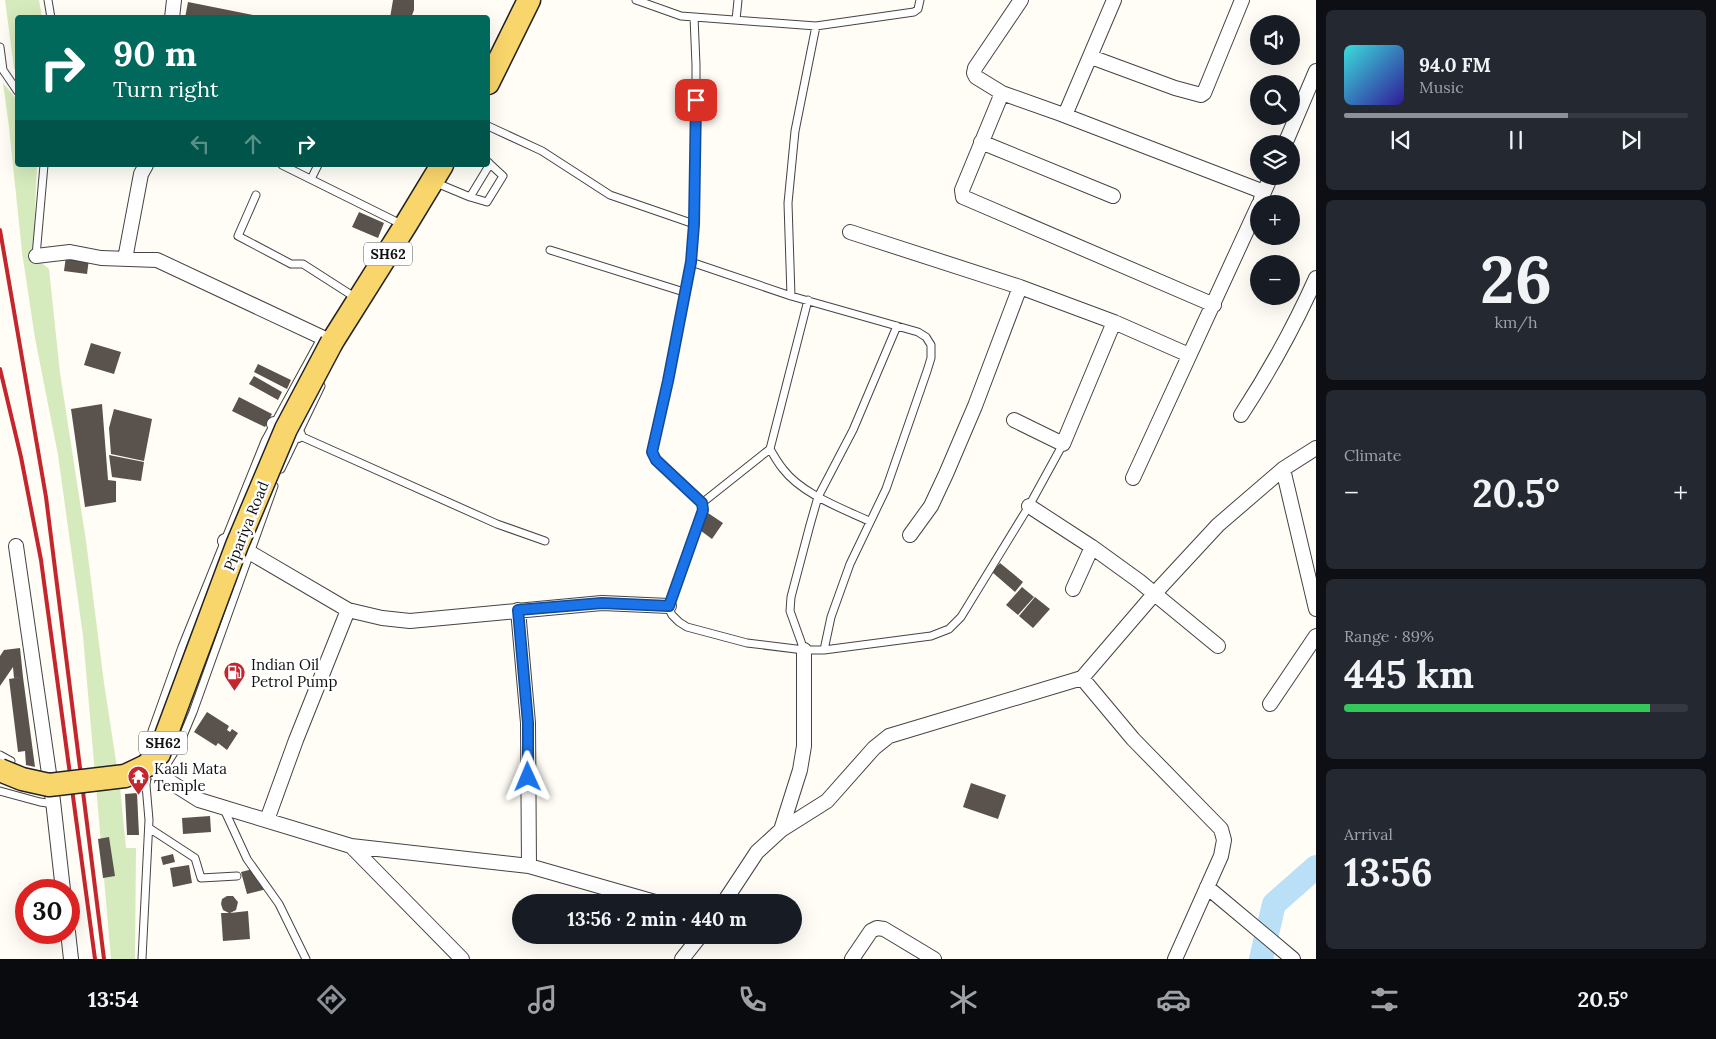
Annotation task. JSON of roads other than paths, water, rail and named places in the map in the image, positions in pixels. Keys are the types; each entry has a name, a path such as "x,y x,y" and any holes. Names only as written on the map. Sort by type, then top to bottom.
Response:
{"main road":[{"path":"490,79 529,0"},
{"name":"Pipariya Road","path":"6,766 22,779 49,785 125,776 146,766 159,754 237,545 286,429 334,349 358,300 406,226 437,173"}],"street":[{"path":"172,15 174,0"},
{"path":"1021,0 974,72 976,77 1002,94 1065,115 1250,195"},
{"path":"1065,115 1114,0"},
{"path":"1091,57 1175,88 1201,95 1204,93 1242,0"},
{"path":"1289,135 1316,71"},
{"path":"1002,94 962,190 964,198 1214,305"},
{"path":"981,142 1113,196"},
{"path":"125,259 140,174 145,167"},
{"path":"1133,478 1250,225"},
{"path":"850,232 1020,287 1114,322 1189,355"},
{"path":"36,256 70,252 101,258 157,260 334,349"},
{"path":"1241,415 1260,386 1316,278"},
{"path":"910,535 931,506 946,474 975,406 1020,287"},
{"path":"1014,420 1063,444 1114,322"},
{"path":"274,424 298,434"},
{"path":"729,894 758,852 781,830 826,801 874,748 889,736 1082,678 1155,593 1218,525 1283,469 1316,448"},
{"path":"1283,469 1316,609"},
{"path":"1028,506 1092,547 1155,593 1218,646"},
{"path":"225,541 249,552 348,610 382,618 410,621 602,603 669,606"},
{"path":"16,546 54,804 62,879"},
{"path":"1073,589 1092,547"},
{"path":"267,820 296,740 348,610"},
{"path":"518,610 528,723 529,866"},
{"path":"1270,704 1316,636"},
{"path":"781,830 800,770 804,746 804,650"},
{"path":"1082,678 1133,739 1221,828 1224,840 1220,856 1175,959"},
{"path":"154,771 199,800 351,846 529,866 627,894"},
{"path":"351,846 462,959"},
{"path":"1207,887 1293,959"},
{"path":"852,959 871,931 877,928 884,929 934,959"},
{"path":"69,944 71,959"},
{"path":"684,958 694,944"}],"lane":[{"path":"48,0 50,15"},
{"path":"636,0 681,16 816,26 914,12 918,8 920,0"},
{"path":"736,20 738,0"},
{"path":"694,17 696,64 694,224 691,262 652,452 656,460 702,503 703,510 669,606 672,615 688,627 747,643 804,650 824,650 931,636 949,629 961,618 1063,444"},
{"path":"791,296 788,203 796,131 816,26"},
{"path":"0,47 3,70 15,88"},
{"path":"490,127 542,151 610,194 694,224"},
{"path":"437,173 470,197 487,202 503,176 490,164"},
{"path":"36,256 44,167"},
{"path":"286,167 406,226"},
{"path":"312,179 317,167"},
{"path":"470,197 487,167"},
{"path":"256,195 238,236 291,264 303,264 358,300"},
{"path":"550,250 684,292"},
{"path":"691,262 791,296 918,332 926,337 931,345 931,358 899,454 886,489 850,564 831,617 824,650"},
{"path":"702,503 770,449 808,300"},
{"path":"804,650 790,611 791,597 818,497 852,430 897,326"},
{"path":"154,771 152,731 265,441 318,344 334,349"},
{"path":"142,959 149,828 146,786 154,771 180,743 278,476 323,383"},
{"path":"298,434 497,524 545,540"},
{"path":"770,449 783,470 798,484 818,497 869,521"},
{"path":"0,755 6,766"},
{"path":"0,791 54,804"},
{"path":"222,807 247,859 279,904 306,959"},
{"path":"149,828 195,858 200,878 237,876"}],"waterway":[{"path":"1261,959 1274,904 1316,867"}],"railway":[{"path":"0,230 46,497 104,959"},
{"path":"0,369 21,457 41,560 95,959"}],"place":[{"name":"Indian Oil Petrol Pump","path":"235,692"},
{"name":"Kaali Mata Temple","path":"138,796"}]}
